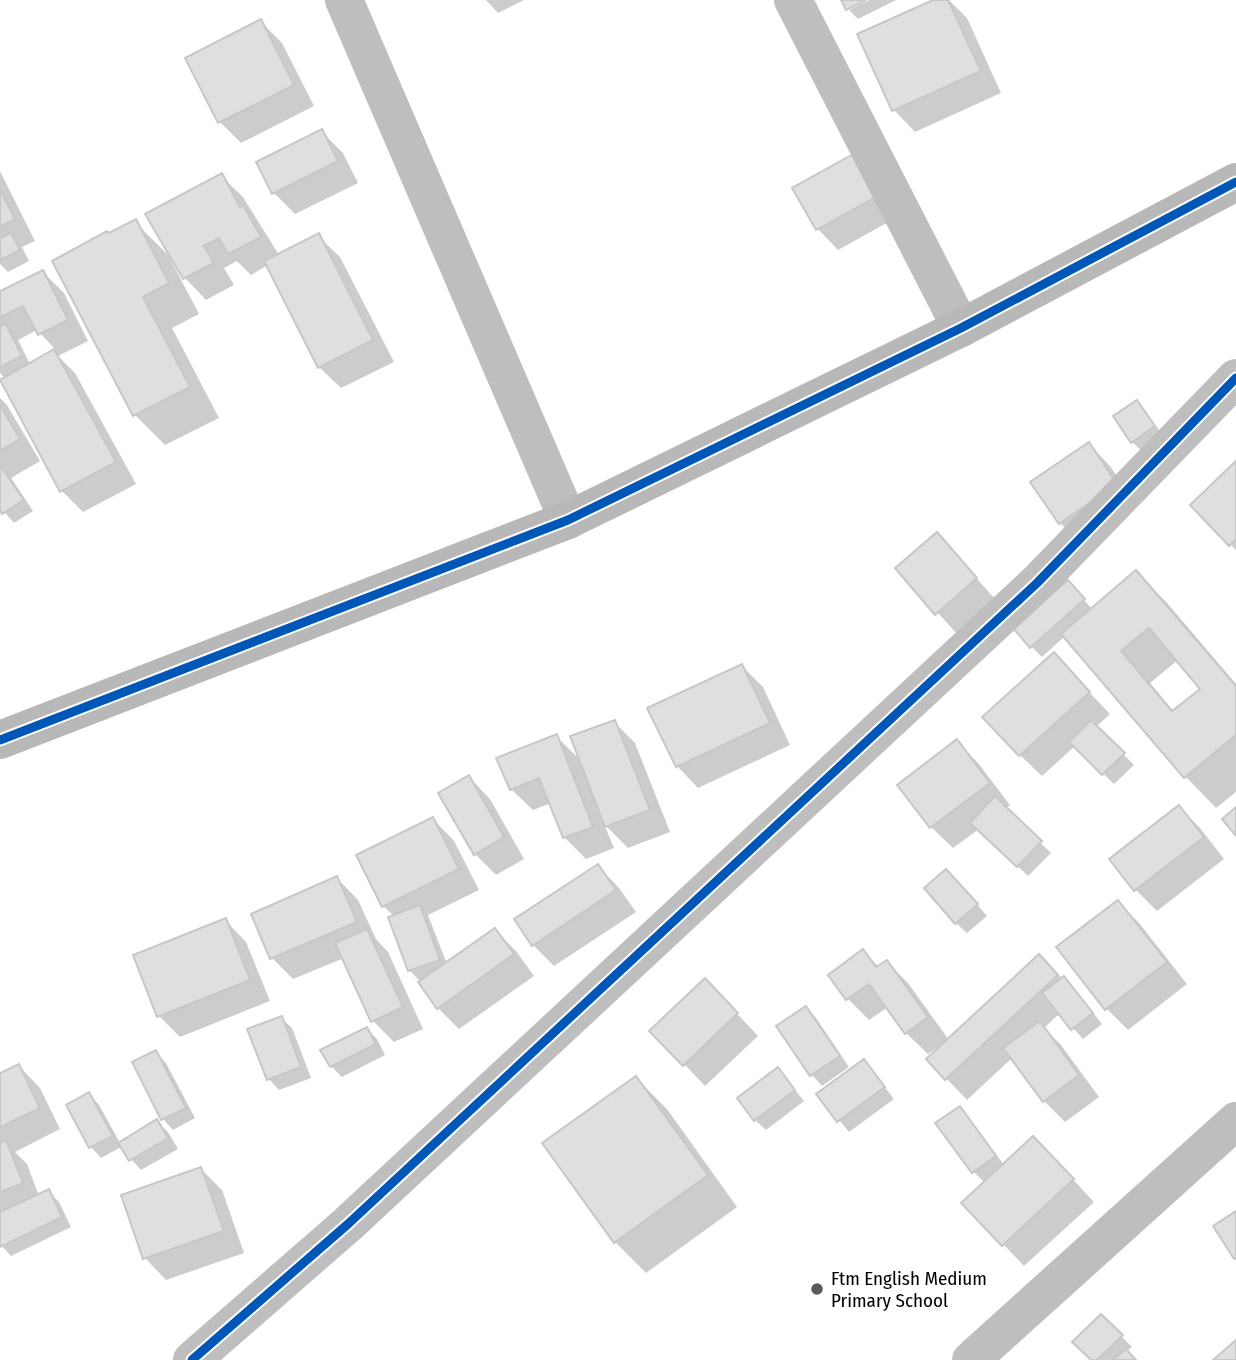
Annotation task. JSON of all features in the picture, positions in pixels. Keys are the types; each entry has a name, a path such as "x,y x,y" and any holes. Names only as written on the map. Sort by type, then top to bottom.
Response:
{"street":[{"path":"344,0 568,520"},
{"path":"793,0 961,328"},
{"path":"0,740 568,520 961,328 1236,182"},
{"path":"192,1360 358,1215 1027,592 1236,379"},
{"path":"971,1360 1236,1121"}],"building":[{"path":"841,0 866,0 846,10"},
{"path":"933,0 948,0 981,71 892,111 857,34"},
{"path":"261,19 294,85 218,123 185,58"},
{"path":"322,129 338,161 272,194 256,162"},
{"path":"857,152 881,194 816,230 792,188"},
{"path":"222,173 240,207 243,205 261,237 228,254 219,238 204,246 214,263 183,279 145,214"},
{"path":"0,190 15,219 0,227"},
{"path":"136,219 169,283 143,297 190,387 133,416 52,261 107,231 109,233"},
{"path":"11,233 20,250 0,260 0,238"},
{"path":"319,233 373,340 318,368 264,261"},
{"path":"43,270 68,320 38,335 23,306 0,317 0,291"},
{"path":"6,324 22,356 0,367 0,326"},
{"path":"54,349 116,462 60,492 0,380"},
{"path":"1137,400 1155,426 1131,443 1113,416"},
{"path":"0,405 20,439 0,451"},
{"path":"1089,442 1117,484 1059,524 1030,482"},
{"path":"1236,461 1236,539 1229,546 1190,505"},
{"path":"0,465 24,500 2,514 0,510"},
{"path":"937,532 977,578 935,615 895,568"},
{"path":"1136,570 1236,686 1236,735 1184,778 1061,634","holes":["1149,628 1200,689 1172,711 1121,651"]},
{"path":"1068,580 1085,599 1030,648 1013,628"},
{"path":"1054,652 1090,692 1019,756 982,717"},
{"path":"742,664 770,723 676,767 647,708"},
{"path":"615,720 650,810 605,827 570,736"},
{"path":"1091,720 1125,753 1102,775 1069,742"},
{"path":"557,734 593,827 563,838 539,778 510,790 496,758"},
{"path":"957,739 990,783 930,828 897,785"},
{"path":"469,775 504,837 474,855 438,793"},
{"path":"995,796 1042,841 1017,867 970,823"},
{"path":"1179,805 1204,837 1134,891 1109,859"},
{"path":"1236,807 1236,836 1222,819"},
{"path":"433,817 459,869 382,907 356,855"},
{"path":"598,864 616,890 532,946 514,919"},
{"path":"946,869 978,904 955,924 924,888"},
{"path":"337,876 357,922 270,959 251,914"},
{"path":"1118,900 1167,962 1105,1010 1056,947"},
{"path":"420,905 440,960 408,971 388,917"},
{"path":"226,918 250,980 157,1017 133,955"},
{"path":"495,928 514,954 437,1009 418,982"},
{"path":"367,929 403,1007 371,1022 335,943"},
{"path":"863,949 876,967 887,960 928,1017 905,1034 869,984 846,1000 828,975"},
{"path":"1039,954 1058,975 945,1080 926,1059"},
{"path":"1064,976 1093,1013 1071,1030 1042,993"},
{"path":"705,978 738,1013 683,1066 649,1031"},
{"path":"806,1006 840,1056 810,1076 776,1026"},
{"path":"282,1016 301,1067 267,1080 247,1029"},
{"path":"1040,1021 1079,1075 1043,1102 1003,1048"},
{"path":"367,1027 376,1044 330,1067 320,1050"},
{"path":"156,1050 186,1108 161,1120 132,1062"},
{"path":"864,1059 885,1087 837,1122 816,1094"},
{"path":"19,1064 40,1108 0,1127 0,1073"},
{"path":"778,1067 795,1090 754,1121 737,1098"},
{"path":"636,1076 708,1175 614,1243 542,1143"},
{"path":"89,1092 113,1136 89,1148 66,1105"},
{"path":"960,1106 996,1156 972,1173 935,1123"},
{"path":"157,1119 168,1138 129,1161 118,1143"},
{"path":"1033,1136 1074,1179 1002,1246 961,1203"},
{"path":"6,1140 23,1183 0,1192 0,1143"},
{"path":"201,1167 224,1231 143,1259 121,1195"},
{"path":"49,1189 62,1217 0,1247 0,1212"},
{"path":"1236,1211 1236,1258 1234,1259 1213,1226"},
{"path":"1101,1314 1123,1335 1097,1360 1091,1360 1072,1342"},
{"path":"1236,1340 1236,1360 1213,1360"},
{"path":"1126,1349 1136,1360 1113,1360"}],"cycle path":[{"path":"0,740 568,520 961,328 1236,182"},
{"path":"192,1360 348,1224 1037,583 1236,378"}],"place":[{"name":"Ftm English Medium Primary School","path":"817,1289"}]}
